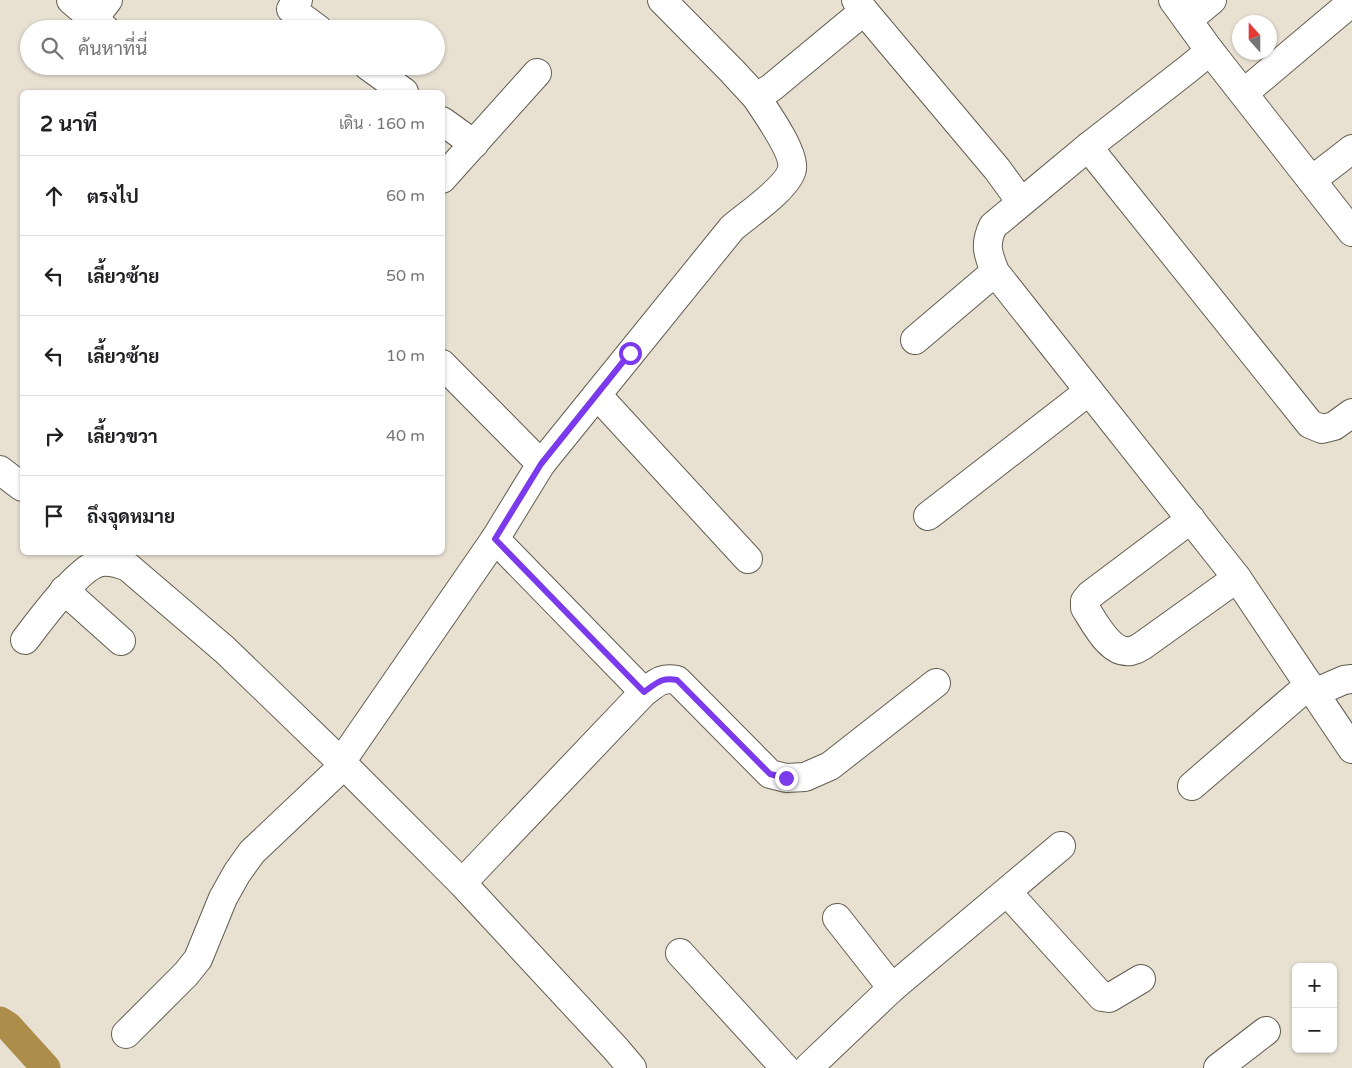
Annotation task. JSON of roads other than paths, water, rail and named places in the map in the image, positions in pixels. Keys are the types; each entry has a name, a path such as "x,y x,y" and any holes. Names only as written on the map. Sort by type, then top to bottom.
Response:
{"street":[{"path":"71,0 102,16"},
{"path":"298,0 291,9 306,20"},
{"path":"126,1034 186,974 198,959 223,898 252,852 342,764 495,539 541,464 732,228 782,186 789,177 792,168 791,156 772,120 756,97 732,70 662,0"},
{"path":"1212,0 1180,10 1352,232"},
{"path":"1244,93 1352,2"},
{"path":"756,97 771,88 860,6 997,169 1021,202"},
{"path":"1210,51 1088,147 993,226 988,237 987,252 995,272 1237,578 1352,749"},
{"path":"445,176 537,74"},
{"path":"380,75 401,90"},
{"path":"445,123 474,144"},
{"path":"1088,147 1310,424 1322,430 1334,426 1352,413"},
{"path":"1312,180 1352,150"},
{"path":"915,340 995,272"},
{"path":"445,367 541,464"},
{"path":"928,516 1089,391"},
{"path":"596,395 748,559"},
{"path":"0,470 20,485"},
{"path":"1191,519 1090,595 1085,601 1085,608 1110,645 1121,651 1131,651 1142,646 1237,578"},
{"path":"495,539 644,692"},
{"path":"25,640 64,590 92,566 101,562 115,562 128,567 225,650 462,883 632,1068"},
{"path":"64,590 121,641"},
{"path":"462,883 644,692 659,681 667,678 677,680 770,774 786,778 805,777 830,766 936,683"},
{"path":"1192,786 1312,689 1352,679"},
{"path":"808,1068 892,988 1061,846"},
{"path":"1007,892 1102,997 1109,998 1141,979"},
{"path":"837,918 892,988"},
{"path":"680,953 785,1068"},
{"path":"1218,1068 1266,1031"}],"waterway":[{"path":"0,1021 8,1026 46,1068"}]}
